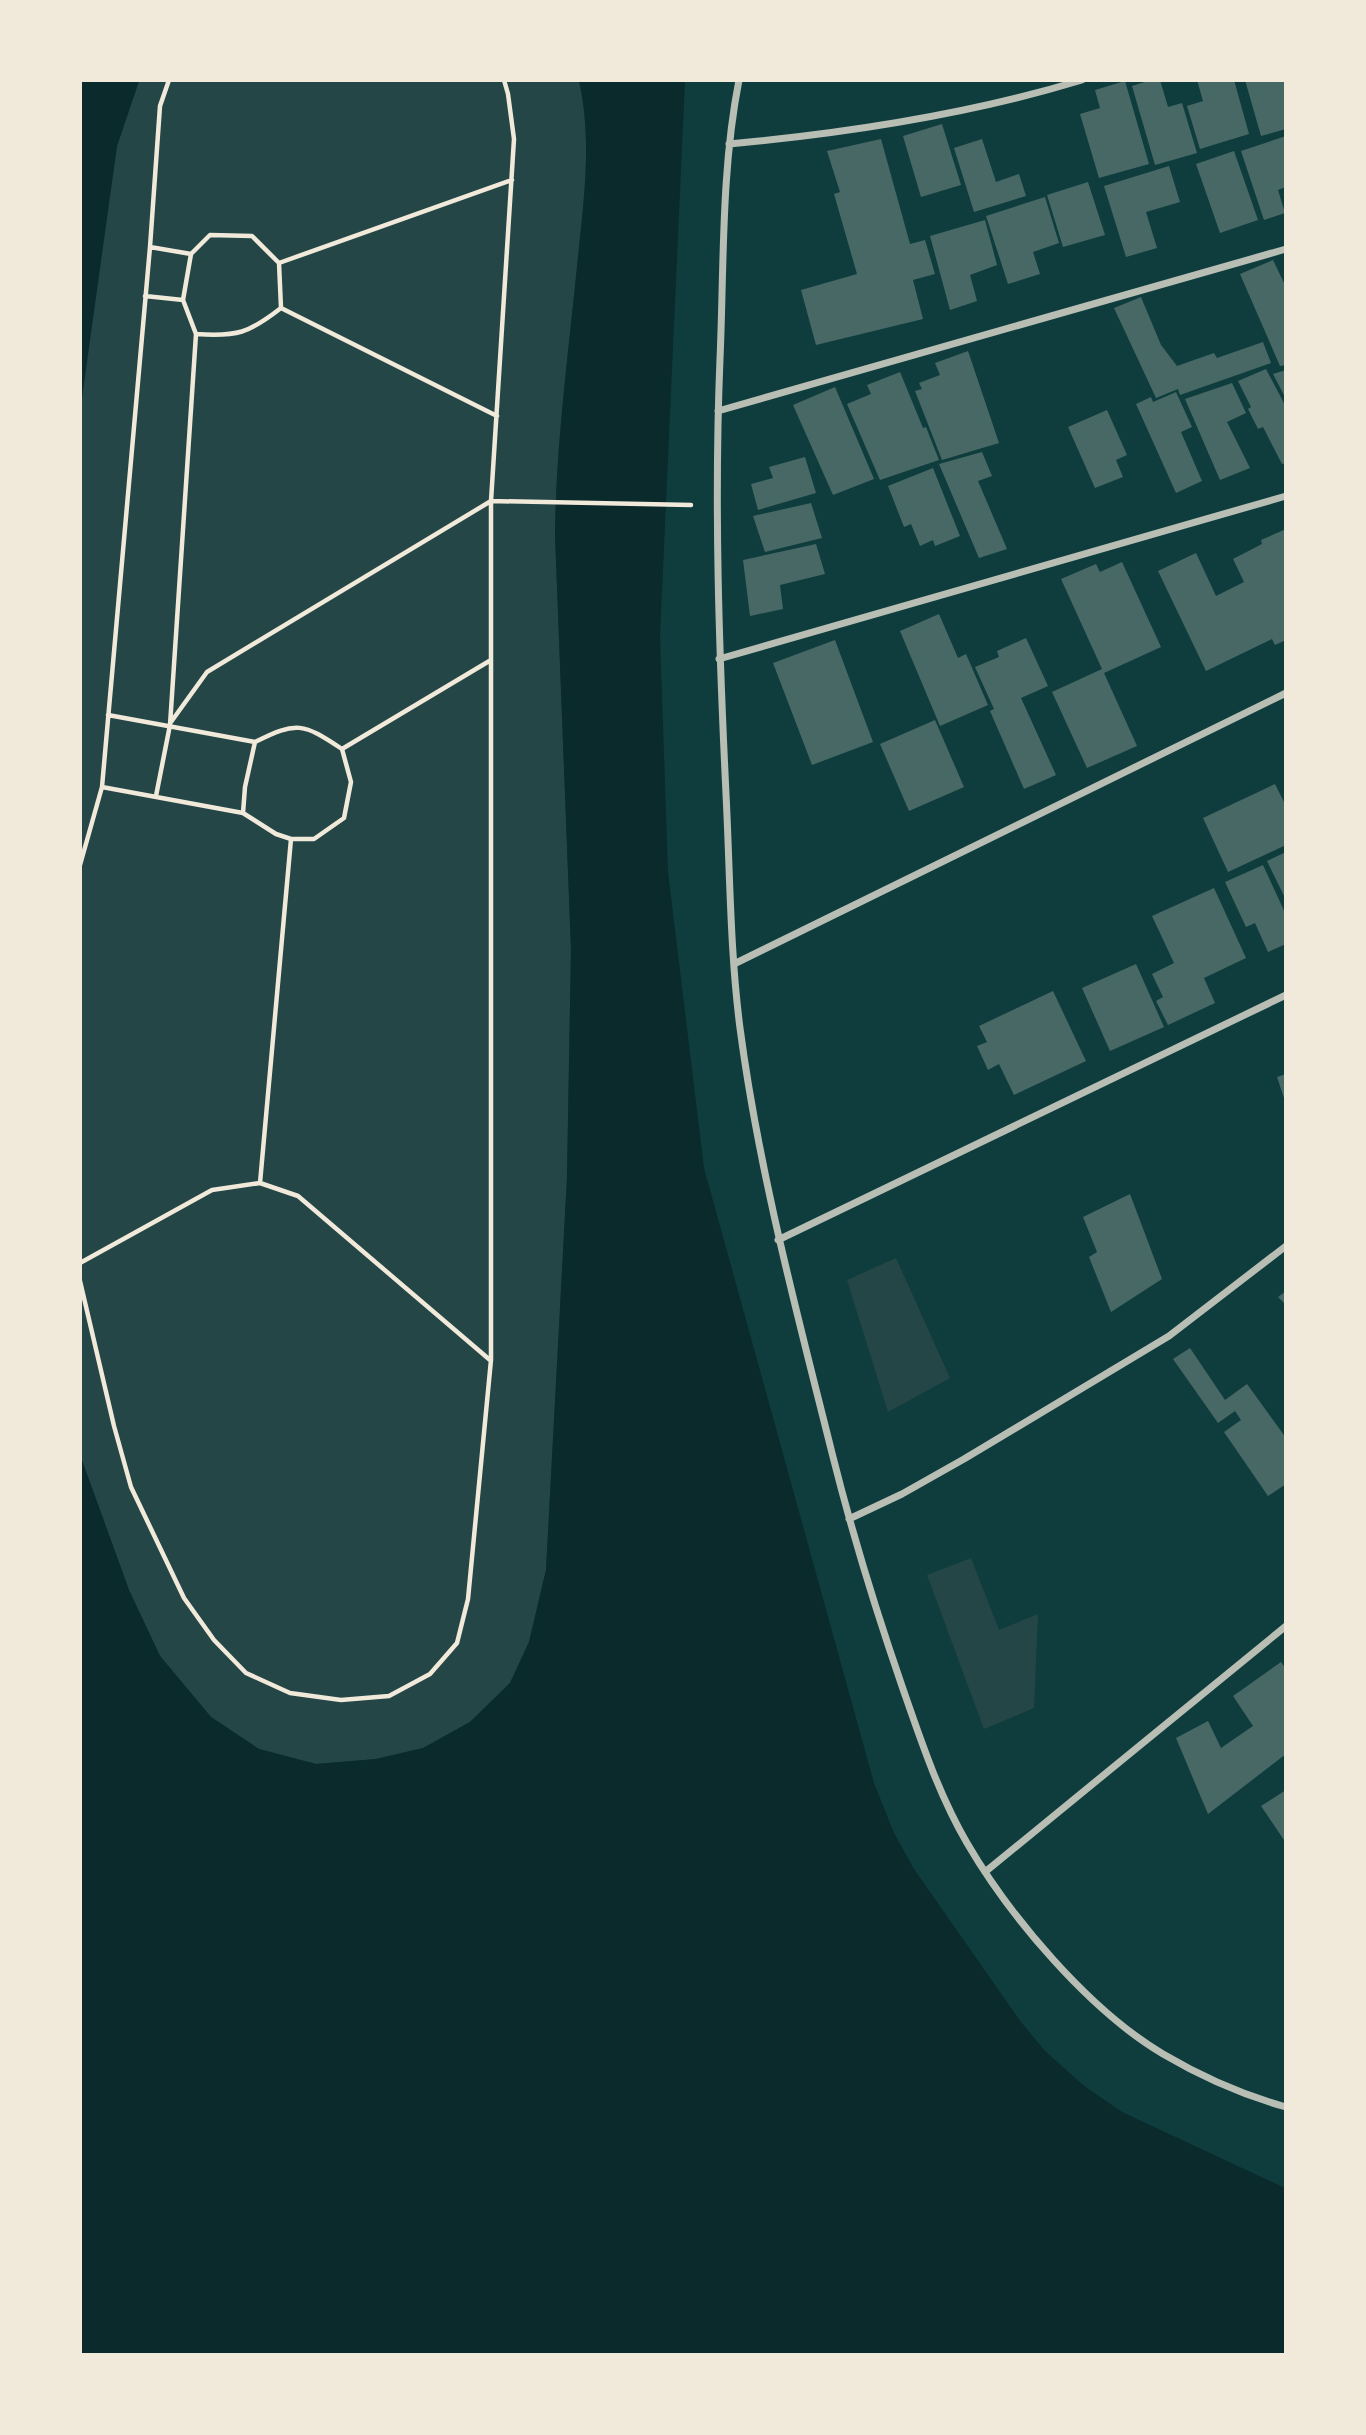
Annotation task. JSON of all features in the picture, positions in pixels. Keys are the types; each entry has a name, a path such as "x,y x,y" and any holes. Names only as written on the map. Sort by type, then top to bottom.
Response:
{"street":[{"path":"739,80 729,144 716,506 719,659 734,964 764,1173 778,1240 849,1519 876,1612 917,1732 946,1804 985,1872 1041,1945 1114,2019 1159,2052 1212,2080 1259,2100 1286,2107"},
{"path":"729,144 809,136 936,117 1082,80"},
{"path":"718,411 1286,249"},
{"path":"719,659 1286,496"},
{"path":"734,964 1286,693"},
{"path":"778,1240 1286,995"},
{"path":"849,1519 902,1494 1169,1336 1286,1246"},
{"path":"985,1872 1286,1626"}],"path":[{"path":"80,865 102,787 160,106 170,80"},
{"path":"80,1281 131,1487 184,1598 214,1640 246,1673 290,1693 341,1700 389,1696 430,1674 457,1643 468,1599 491,1360 491,501 514,139 504,80"},
{"path":"279,263 512,180"},
{"path":"156,796 170,725 196,334 183,300 191,254 210,235 253,236 279,263 281,308"},
{"path":"150,247 191,254"},
{"path":"145,296 183,300"},
{"path":"281,308 497,416"},
{"path":"196,334 227,336 256,328 281,308"},
{"path":"170,725 207,672 491,501 693,505"},
{"path":"342,749 491,660"},
{"path":"102,787 243,813 275,834 291,839 314,839 344,818 351,782 342,749 312,729 283,728 255,742 108,715"},
{"path":"243,813 245,787 255,742"},
{"path":"260,1183 291,839"},
{"path":"80,1263 212,1190 260,1183 298,1196 491,1360"}],"shaded area":[{"path":"81,80 139,81 117,146 81,405"},
{"path":"139,81 579,81 583,104 586,174 560,434 555,535 571,949 567,1177 546,1570 529,1642 510,1683 470,1722 424,1748 376,1759 316,1764 259,1749 211,1717 160,1656 129,1590 80,1455 80,405 117,146"},
{"path":"579,81 685,81 660,636 668,872 704,1168 874,1783 894,1833 914,1869 1021,2022 1045,2051 1083,2085 1122,2112 1285,2188 1285,2354 81,2354 80,1455 129,1590 160,1656 211,1717 259,1749 316,1764 376,1759 423,1748 470,1722 510,1683 529,1642 546,1570 567,1177 571,949 555,535 560,434 586,174 585,127"},
{"path":"896,1258 950,1378 888,1412 847,1280"},
{"path":"971,1558 999,1630 1038,1614 1034,1708 984,1729 927,1575"}],"building":[{"path":"1160,80 1168,107 1182,103 1197,153 1155,165 1132,86"},
{"path":"1197,80 1234,80 1249,134 1200,149 1187,106 1203,101"},
{"path":"1245,80 1286,80 1286,129 1261,136"},
{"path":"1125,81 1149,164 1099,178 1080,114 1100,108 1095,90"},
{"path":"942,124 961,185 921,197 903,136"},
{"path":"1286,136 1286,187 1278,190 1285,213 1264,220 1241,151"},
{"path":"881,139 910,244 925,240 935,274 913,280 923,319 816,345 801,290 857,274 834,194 840,192 827,151"},
{"path":"982,139 996,182 1019,174 1026,196 974,212 954,148"},
{"path":"1234,151 1258,220 1220,233 1196,164"},
{"path":"1169,166 1180,202 1146,212 1157,248 1126,257 1104,186"},
{"path":"1088,182 1105,235 1063,247 1047,195"},
{"path":"1045,197 1059,243 1033,252 1040,274 1008,284 986,216"},
{"path":"985,220 997,265 970,275 977,301 950,310 930,236"},
{"path":"1273,260 1286,287 1286,365 1280,366 1240,274"},
{"path":"1141,297 1161,345 1177,366 1214,353 1217,358 1263,342 1271,363 1180,395 1178,389 1156,398 1114,308"},
{"path":"968,351 999,443 942,460 915,391 922,389 919,383 940,375 935,363"},
{"path":"1266,369 1286,407 1286,463 1282,464 1263,427 1258,429 1238,381"},
{"path":"1286,370 1286,399 1273,374"},
{"path":"900,372 939,460 880,480 847,404 871,394 867,385"},
{"path":"1232,383 1246,413 1227,422 1250,468 1220,480 1185,399"},
{"path":"835,387 874,479 833,495 793,405"},
{"path":"1176,392 1192,427 1181,432 1202,481 1176,493 1136,404 1151,397 1153,402"},
{"path":"1107,410 1127,455 1116,460 1123,477 1095,488 1068,427"},
{"path":"982,452 992,476 978,481 1007,549 979,558 939,464"},
{"path":"805,457 816,493 758,510 751,484 773,478 769,467"},
{"path":"933,468 960,536 935,546 933,540 920,546 911,524 904,527 888,486"},
{"path":"811,503 822,538 765,552 753,516"},
{"path":"1286,529 1286,640 1275,645 1272,639 1206,671 1158,571 1196,553 1216,596 1244,582 1233,559 1262,544 1261,540"},
{"path":"816,544 825,574 780,585 783,609 750,616 743,560"},
{"path":"1122,562 1161,647 1104,673 1137,746 1087,768 1052,692 1102,669 1061,579 1096,564 1100,572"},
{"path":"939,614 958,658 966,654 988,705 940,726 900,631"},
{"path":"1026,638 1048,686 1021,698 1056,775 1024,789 990,711 994,709 975,667 999,657 997,651"},
{"path":"835,640 873,742 812,765 773,663"},
{"path":"935,720 964,787 909,811 880,744"},
{"path":"1275,784 1286,806 1286,845 1228,872 1203,818"},
{"path":"1286,852 1286,900 1267,861"},
{"path":"1263,865 1286,915 1286,944 1268,952 1255,923 1246,927 1225,882"},
{"path":"1214,888 1246,958 1204,978 1215,1003 1168,1025 1156,1001 1163,997 1152,974 1174,963 1152,916"},
{"path":"1136,964 1164,1027 1110,1051 1082,988"},
{"path":"1053,991 1086,1061 1014,1095 999,1064 988,1070 977,1046 987,1042 979,1026"},
{"path":"1286,1074 1286,1101 1285,1101 1277,1077"},
{"path":"1130,1194 1162,1279 1111,1312 1089,1257 1097,1252 1083,1217"},
{"path":"1286,1291 1286,1305 1278,1297"},
{"path":"1190,1348 1225,1400 1247,1384 1286,1438 1286,1484 1268,1496 1224,1432 1241,1420 1235,1411 1218,1423 1173,1359"},
{"path":"1281,1662 1286,1669 1286,1754 1208,1814 1176,1738 1208,1721 1221,1748 1253,1726 1233,1696"},
{"path":"1286,1790 1286,1843 1261,1806"}]}
